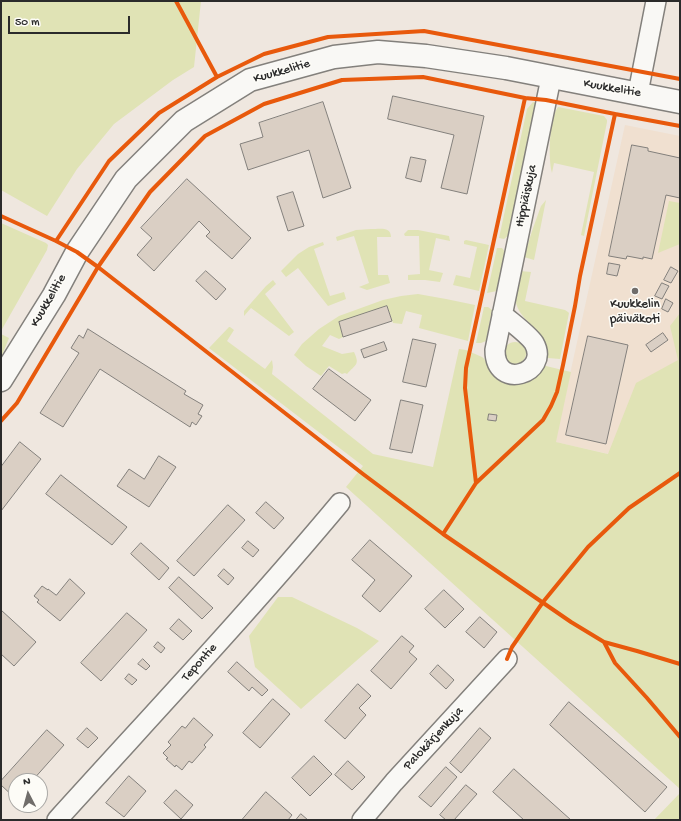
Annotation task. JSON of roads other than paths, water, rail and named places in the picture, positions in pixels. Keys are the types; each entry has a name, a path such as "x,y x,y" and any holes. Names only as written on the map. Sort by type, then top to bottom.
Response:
{"street":[{"path":"638,93 656,1"},
{"name":"Kuukkelitie","path":"1,380 54,295 77,252 126,179 184,121 250,80 334,57 378,52 426,56 506,68 680,102"},
{"name":"Hippiäiskuja","path":"502,314 551,78"},
{"name":"Tepontie","path":"57,820 213,648 340,503"},
{"name":"Palokärjenkuja","path":"362,820 394,782 507,659"}],"place":[{"name":"Kuukkelin päiväkoti","path":"635,291"}]}
